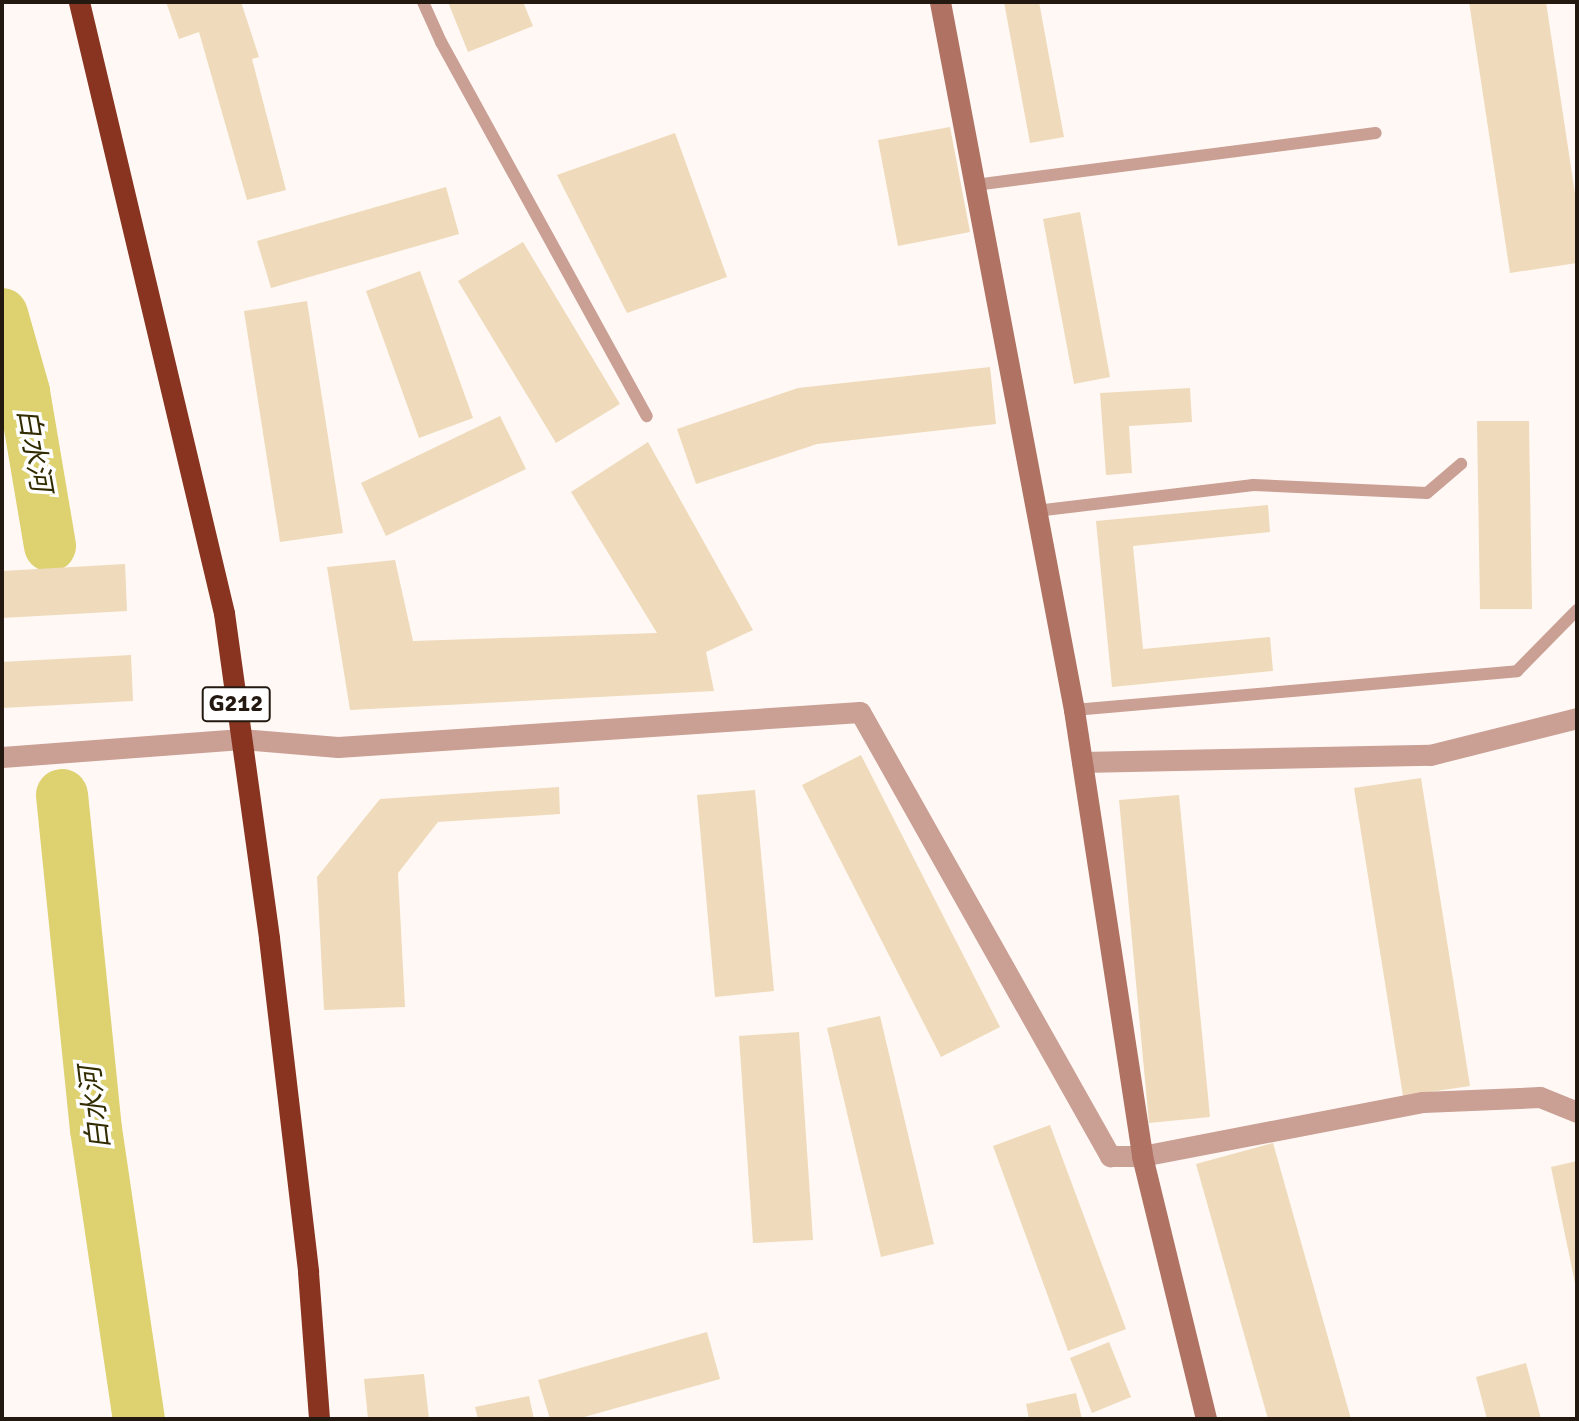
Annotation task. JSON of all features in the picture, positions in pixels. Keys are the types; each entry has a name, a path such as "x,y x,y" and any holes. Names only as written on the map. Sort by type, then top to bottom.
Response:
{"highway":[{"name":"G212","path":"79,2 224,613 269,938 306,1258 319,1419"}],"street":[{"path":"940,2 1074,710 1142,1156 1206,1419"},
{"path":"2,757 241,739 338,747 860,712 1110,1156 1142,1156 1423,1102 1540,1097 1577,1112"},
{"path":"1082,762 1430,755 1577,718"}],"lane":[{"path":"423,2 441,42 647,416"},
{"path":"975,185 1376,133"},
{"path":"1036,511 1253,485 1427,493 1461,464"},
{"path":"1074,710 1517,671 1577,610"}],"building":[{"path":"166,2 241,2 259,57 252,59 286,190 247,200 199,32 179,39"},
{"path":"448,2 523,2 533,26 468,52"},
{"path":"1004,2 1039,2 1064,137 1030,143"},
{"path":"1469,2 1546,2 1577,207 1577,263 1510,273"},
{"path":"950,127 970,232 898,246 878,140"},
{"path":"675,133 727,277 627,313 557,175"},
{"path":"446,187 459,234 271,288 257,241"},
{"path":"1080,212 1110,377 1074,384 1043,219"},
{"path":"523,242 620,404 556,443 458,281"},
{"path":"420,271 473,418 419,438 366,291"},
{"path":"307,301 343,533 280,542 244,311"},
{"path":"990,367 996,424 817,444 696,484 677,429 798,388"},
{"path":"1190,388 1192,422 1129,426 1132,473 1106,475 1100,393"},
{"path":"500,416 526,469 386,536 361,483"},
{"path":"1477,421 1529,421 1532,609 1480,609"},
{"path":"648,442 753,630 706,652 714,691 350,710 327,567 395,560 413,641 657,633 571,492"},
{"path":"1268,505 1270,532 1133,546 1143,649 1270,637 1273,671 1112,687 1096,521"},
{"path":"125,564 127,611 2,618 2,571"},
{"path":"131,655 133,701 2,708 2,662"},
{"path":"861,755 1000,1027 941,1057 802,785"},
{"path":"1421,778 1470,1086 1403,1096 1354,788"},
{"path":"559,787 560,814 438,822 398,873 405,1007 324,1010 317,877 380,799"},
{"path":"755,790 774,991 715,997 697,795"},
{"path":"1179,795 1210,1117 1149,1123 1119,800"},
{"path":"880,1016 934,1244 881,1257 827,1028"},
{"path":"799,1032 813,1240 753,1243 739,1036"},
{"path":"1050,1125 1126,1329 1068,1351 993,1146"},
{"path":"1273,1143 1351,1419 1268,1419 1196,1164"},
{"path":"1577,1161 1577,1288 1576,1288 1551,1167"},
{"path":"707,1332 720,1379 577,1419 550,1419 538,1380"},
{"path":"1109,1342 1131,1397 1092,1413 1070,1358"},
{"path":"1526,1363 1541,1419 1487,1419 1476,1377"},
{"path":"424,1374 429,1419 368,1419 364,1379"},
{"path":"1076,1393 1082,1419 1029,1419 1026,1404"},
{"path":"529,1396 534,1419 478,1419 475,1407"}],"waterway":[{"name":"白水河","path":"2,314 24,392 50,546"},
{"name":"白水河","path":"62,795 96,1129 139,1419"}]}
